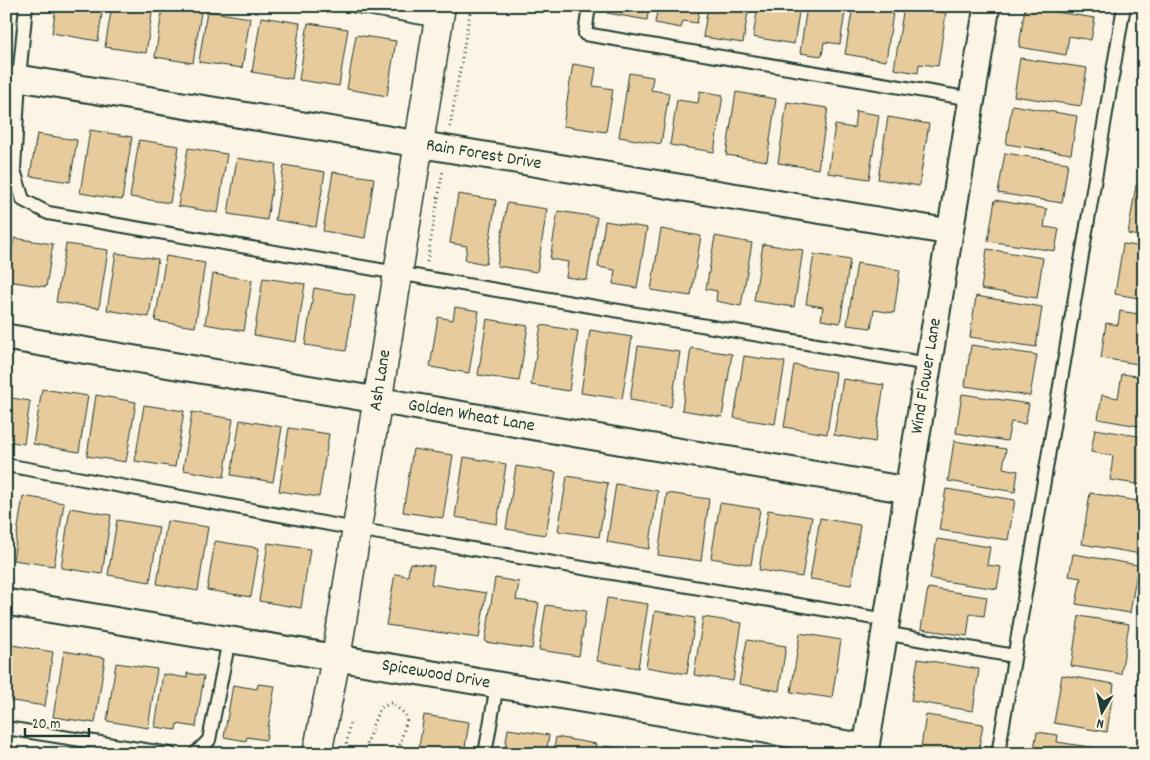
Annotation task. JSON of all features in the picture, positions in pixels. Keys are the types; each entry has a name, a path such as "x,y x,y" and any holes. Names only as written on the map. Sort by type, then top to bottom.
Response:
{"street":[{"name":"Wind Flower Lane","path":"866,747 987,6"},
{"name":"Ash Lane","path":"317,754 336,658 440,14"},
{"name":"Rain Forest Drive","path":"19,78 950,232"},
{"name":"Golden Wheat Lane","path":"6,337 907,490"},
{"name":"Spicewood Drive","path":"6,602 866,747"}],"lane":[{"path":"26,6 19,78 14,170 23,200 48,213 928,364"},
{"path":"356,6 440,14"},
{"path":"589,6 585,34 972,99"},
{"path":"998,754 1124,6"},
{"path":"6,466 885,627 1014,656"},
{"path":"196,754 209,740 229,640"},
{"path":"485,754 497,685"},
{"path":"6,728 170,754"}],"path":[{"path":"364,754 372,724 380,708 391,703 404,713 407,719 397,754"}],"building":[{"path":"56,6 103,6 98,41 52,33"},
{"path":"112,6 153,6 146,53 105,47"},
{"path":"163,6 202,6 193,63 155,57"},
{"path":"608,6 649,6 647,20 607,13"},
{"path":"658,6 700,6 697,23 683,21 681,28 655,23"},
{"path":"708,6 749,6 743,43 703,37"},
{"path":"758,6 800,6 794,44 753,37"},
{"path":"807,6 846,6 840,44 824,42 822,56 800,53"},
{"path":"853,6 894,6 886,61 845,54"},
{"path":"904,6 946,13 938,66 919,64 918,73 894,69"},
{"path":"1072,6 1095,6 1095,10"},
{"path":"1025,7 1095,18 1091,40 1069,36 1066,55 1019,47"},
{"path":"207,11 250,18 242,68 199,62"},
{"path":"261,17 300,23 292,79 252,72"},
{"path":"308,23 348,29 339,86 299,80"},
{"path":"356,35 396,41 387,96 347,89"},
{"path":"1020,58 1087,68 1081,106 1014,96"},
{"path":"573,64 596,68 593,86 613,89 606,132 563,126"},
{"path":"629,73 653,77 651,90 669,93 661,144 619,137"},
{"path":"700,91 723,95 714,152 670,145 677,100 698,103"},
{"path":"736,92 776,99 767,161 726,155"},
{"path":"787,102 828,108 818,169 778,163"},
{"path":"1012,105 1077,116 1071,154 1006,144"},
{"path":"856,111 879,115 869,179 828,173 835,125 854,128"},
{"path":"888,117 929,124 919,186 878,179"},
{"path":"90,130 132,137 122,200 80,193"},
{"path":"37,134 77,140 70,182 30,176"},
{"path":"139,140 179,146 170,203 130,197"},
{"path":"188,148 227,154 218,213 178,206"},
{"path":"1005,153 1068,163 1062,203 998,193"},
{"path":"237,158 276,164 267,220 228,214"},
{"path":"284,165 325,172 316,227 275,220"},
{"path":"333,172 374,178 365,238 323,231"},
{"path":"1136,185 1144,186 1144,237 1128,234"},
{"path":"458,194 496,200 486,264 465,260 467,246 450,243"},
{"path":"995,200 1047,209 1044,227 1059,229 1055,251 988,241"},
{"path":"507,203 547,209 537,272 497,266"},
{"path":"558,211 597,217 587,280 566,277 568,262 550,259"},
{"path":"605,221 647,228 637,288 613,284 615,270 598,267"},
{"path":"661,229 701,236 691,296 651,290"},
{"path":"715,236 752,243 741,306 716,301 717,291 706,289"},
{"path":"14,238 53,244 46,287 8,281"},
{"path":"66,244 108,250 99,308 56,302"},
{"path":"763,244 803,250 794,307 754,301"},
{"path":"1123,244 1144,247 1144,299 1115,294"},
{"path":"987,249 1043,258 1037,298 981,289"},
{"path":"116,253 158,259 149,317 107,310"},
{"path":"814,254 850,260 840,323 821,320 823,307 806,304"},
{"path":"166,256 205,263 195,327 155,321"},
{"path":"857,263 900,270 894,313 874,310 871,328 847,325"},
{"path":"213,274 252,280 244,331 205,324"},
{"path":"263,278 305,284 296,342 254,335"},
{"path":"314,288 355,295 346,351 305,345"},
{"path":"976,296 1042,307 1036,347 970,337"},
{"path":"455,307 479,311 469,373 430,367 438,317 453,320"},
{"path":"1120,311 1144,315 1144,365 1101,358 1106,323 1118,325"},
{"path":"487,319 528,326 519,381 478,375"},
{"path":"541,325 578,331 569,391 531,385"},
{"path":"590,330 632,337 622,399 581,393"},
{"path":"971,345 1037,355 1030,396 965,386"},
{"path":"638,346 680,352 671,407 630,400"},
{"path":"691,348 732,354 722,417 682,410"},
{"path":"744,356 785,362 775,424 734,418"},
{"path":"794,365 836,372 827,434 784,427"},
{"path":"1122,374 1144,377 1144,427 1098,419 1102,395 1118,398"},
{"path":"843,379 884,385 875,442 834,435"},
{"path":"42,389 88,396 79,452 33,444"},
{"path":"962,394 1029,404 1025,424 1011,422 1007,441 956,433"},
{"path":"96,395 136,402 126,462 87,456"},
{"path":"6,397 30,401 24,444 6,441"},
{"path":"144,405 184,411 175,467 135,461"},
{"path":"192,412 233,419 224,477 183,470"},
{"path":"240,420 282,427 273,482 231,475"},
{"path":"289,428 329,434 319,497 279,491"},
{"path":"1095,429 1144,437 1144,485 1110,480 1113,456 1091,452"},
{"path":"954,441 1006,449 1003,468 1018,471 1015,492 948,481"},
{"path":"413,449 453,455 443,518 403,512"},
{"path":"464,457 506,464 497,524 455,517"},
{"path":"516,466 556,472 546,535 506,529"},
{"path":"567,476 608,483 599,537 558,531"},
{"path":"616,484 658,491 649,549 607,542"},
{"path":"946,489 1015,500 1008,540 939,530"},
{"path":"667,493 709,499 701,561 658,555"},
{"path":"1090,493 1144,502 1144,539 1141,554 1082,544"},
{"path":"23,496 64,503 54,566 13,560"},
{"path":"720,503 760,509 751,565 711,558"},
{"path":"70,508 111,515 102,574 61,568"},
{"path":"768,510 812,517 802,577 759,570"},
{"path":"820,518 860,525 851,585 810,579"},
{"path":"117,520 159,527 150,582 108,575"},
{"path":"167,521 208,527 198,591 157,584"},
{"path":"937,539 990,547 987,565 1001,567 997,589 930,579"},
{"path":"215,541 259,548 251,597 207,590"},
{"path":"268,543 310,549 301,608 259,601"},
{"path":"1073,554 1138,565 1130,613 1076,604 1081,578 1069,576"},
{"path":"410,563 434,566 431,584 486,593 479,638 386,625 395,574 408,576"},
{"path":"495,578 519,582 516,600 539,603 532,649 485,642"},
{"path":"928,588 987,597 984,616 970,614 967,636 921,629"},
{"path":"607,598 648,604 638,668 597,661"},
{"path":"546,605 586,611 579,656 539,650"},
{"path":"655,611 695,618 687,674 646,667"},
{"path":"1079,616 1129,624 1121,674 1071,666"},
{"path":"703,617 742,623 733,681 694,675"},
{"path":"800,633 841,640 832,698 791,692"},
{"path":"747,640 786,646 779,691 739,684"},
{"path":"12,645 53,652 45,706 6,700 6,680"},
{"path":"64,651 105,658 95,723 53,717"},
{"path":"918,659 979,669 973,711 911,701"},
{"path":"116,663 157,669 148,728 107,721"},
{"path":"187,673 204,676 196,727 177,724 176,730 155,727 163,674 187,678"},
{"path":"1062,675 1114,684 1107,732 1054,723"},
{"path":"258,684 275,686 266,740 247,737 246,741 224,737 233,685 257,689"},
{"path":"424,715 469,722 464,754 418,754"},
{"path":"926,715 983,724 978,754 920,753"},
{"path":"508,729 549,735 546,754 504,754"},
{"path":"1037,732 1058,735 1057,742 1096,748 1095,754 1033,754"},
{"path":"556,737 596,744 594,754 553,754"},
{"path":"605,746 644,752 644,754 603,754"}]}
